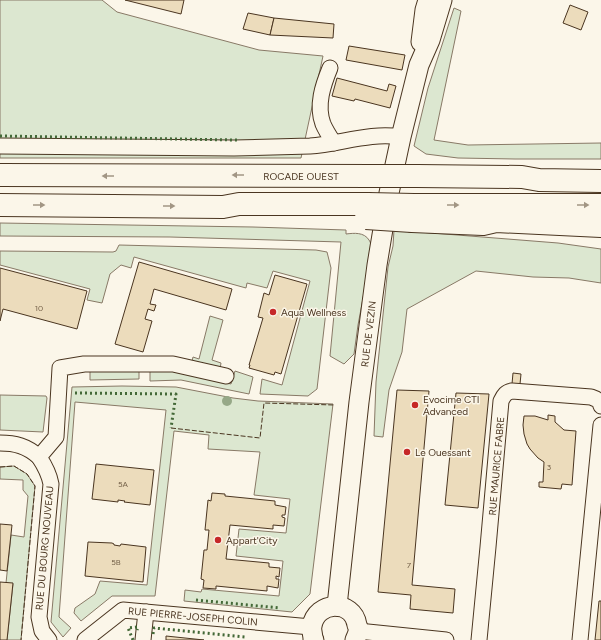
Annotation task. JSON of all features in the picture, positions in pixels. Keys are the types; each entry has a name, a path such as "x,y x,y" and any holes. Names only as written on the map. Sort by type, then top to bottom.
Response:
{"highway":[{"path":"522,177 541,170 601,170"},
{"name":"ROCADE OUEST","path":"0,175 522,177 539,180 601,181"},
{"path":"0,205 223,207 236,214 367,211 413,213 601,205"},
{"path":"413,213 483,224 496,229 601,242"},
{"path":"483,224 496,221 601,226"}],"main road":[{"name":"RUE DE VEZIN","path":"419,65 422,25 428,0"},
{"name":"RUE DE VEZIN","path":"337,606 359,402 377,264 389,193 419,65 430,40 439,6"},
{"path":"313,634 316,615 325,608 337,606 349,610 356,619 357,636"}],"street":[{"path":"330,68 325,79 320,99 320,112 327,132 334,143"},
{"path":"0,146 234,148 310,146 376,136 401,137"},
{"path":"39,457 56,437 60,368 84,364 173,364 226,376"},
{"name":"RUE MAURICE FABRE","path":"479,640 501,401 503,397 512,390 591,397 600,402 601,406"},
{"path":"580,640 601,425"},
{"name":"RUE DU BOURG NOUVEAU","path":"0,443 16,443 34,452 45,465 51,484 39,617 42,631 49,640"},
{"name":"RUE PIERRE-JOSEPH COLIN","path":"85,640 123,610 313,634"},
{"path":"143,640 146,612"},
{"path":"357,636 446,640"}],"green space":[{"path":"0,0 102,0 117,12 259,50 323,56 301,158 0,158"},
{"path":"454,8 461,11 434,140 468,145 601,143 601,159 458,158 426,154 414,146 428,88"},
{"path":"0,223 253,227 346,230 346,234 362,234 370,241 372,250 354,354 344,364 330,356 341,242 170,237 0,236"},
{"path":"394,230 558,243 601,249 601,283 569,278 533,277 476,271 407,309 402,352 389,390 383,437 374,436 376,382 388,267 393,246"},
{"path":"119,245 316,250 327,252 331,268 317,389 308,396 260,394 262,379 282,385 310,281 273,271 267,288 247,283 246,288 134,257 131,268 121,265 110,274 102,303 87,300 90,289 0,265 0,251 113,252 116,251"},
{"path":"210,316 223,320 212,360 221,363 220,369 192,361 193,357 199,359"},
{"path":"90,370 139,370 139,379 90,380"},
{"path":"150,370 180,371 231,384 235,371 253,377 249,394 181,380 150,381"},
{"path":"72,387 176,387 233,398 258,401 333,404 310,594 292,612 184,601 185,590 201,592 202,589 279,596 283,561 236,556 239,529 286,533 290,499 254,495 260,452 208,449 209,435 174,431 155,596 112,596 81,621 74,613 75,608 95,594 100,581 147,585 166,410 75,402 59,617 71,628 63,637 51,622"},
{"path":"0,395 46,396 43,432 0,430"},
{"path":"14,466 27,474 35,486 21,640 7,640 13,584 6,583 11,535 24,537 28,496 23,490 23,480 0,479 0,467"}],"building":[{"path":"125,0 184,0 181,14"},
{"path":"570,5 588,12 581,30 563,23"},
{"path":"248,13 274,18 270,35 243,29"},
{"path":"274,18 334,24 333,38 270,35"},
{"path":"349,46 405,55 402,70 346,60"},
{"path":"337,78 387,91 389,84 396,86 390,108 355,99 354,101 332,96"},
{"path":"139,262 232,289 226,310 154,289 150,304 156,305 154,311 148,309 145,319 152,321 143,352 115,344"},
{"path":"0,268 87,291 77,329 3,309 0,321"},
{"path":"275,275 307,284 281,374 275,372 274,375 249,368 249,365 263,318 258,317 264,293 269,295"},
{"path":"513,373 521,374 520,384 512,384"},
{"name":"Le Ouessant","path":"397,390 429,391 412,585 455,589 453,613 410,609 411,595 378,592"},
{"path":"456,393 489,394 478,508 445,505"},
{"path":"548,415 555,416 555,422 564,430 576,431 572,485 562,484 561,489 539,487 539,482 543,482 544,462 530,449 524,434 524,416 535,416 548,420"},
{"path":"96,464 154,470 150,505 118,500 118,502 92,499"},
{"name":"Appart'City","path":"212,493 225,494 225,496 275,501 275,505 286,507 285,515 282,515 282,517 285,518 284,526 273,525 273,529 230,525 226,559 269,563 269,567 280,568 279,577 276,576 276,579 279,579 278,588 267,586 267,591 216,586 216,589 203,588 204,580 201,579 204,550 207,550 209,530 205,530 208,500 211,501"},
{"path":"0,524 12,525 7,571 0,570"},
{"path":"88,542 112,543 120,546 121,544 146,547 143,582 85,576"},
{"path":"0,582 13,583 7,640 0,640"},
{"path":"599,601 601,601 601,640 595,640"},
{"path":"166,636 204,640 166,640"}],"hedge":[{"path":"0,136 237,140"},
{"path":"75,393 176,394 171,428"},
{"path":"196,600 280,608"},
{"path":"133,640 128,628 138,627 137,630"},
{"path":"153,634 154,628 245,637"}],"fence":[{"path":"171,428 260,438 264,403 334,405"},
{"path":"0,467 14,466 27,474 35,486 21,640"}],"place":[{"name":"Aqua Wellness","path":"273,312"},
{"name":"Evocime CTI Advanced","path":"415,405"},
{"name":"Le Ouessant","path":"407,452"},
{"name":"Appart'City","path":"218,540"}]}
